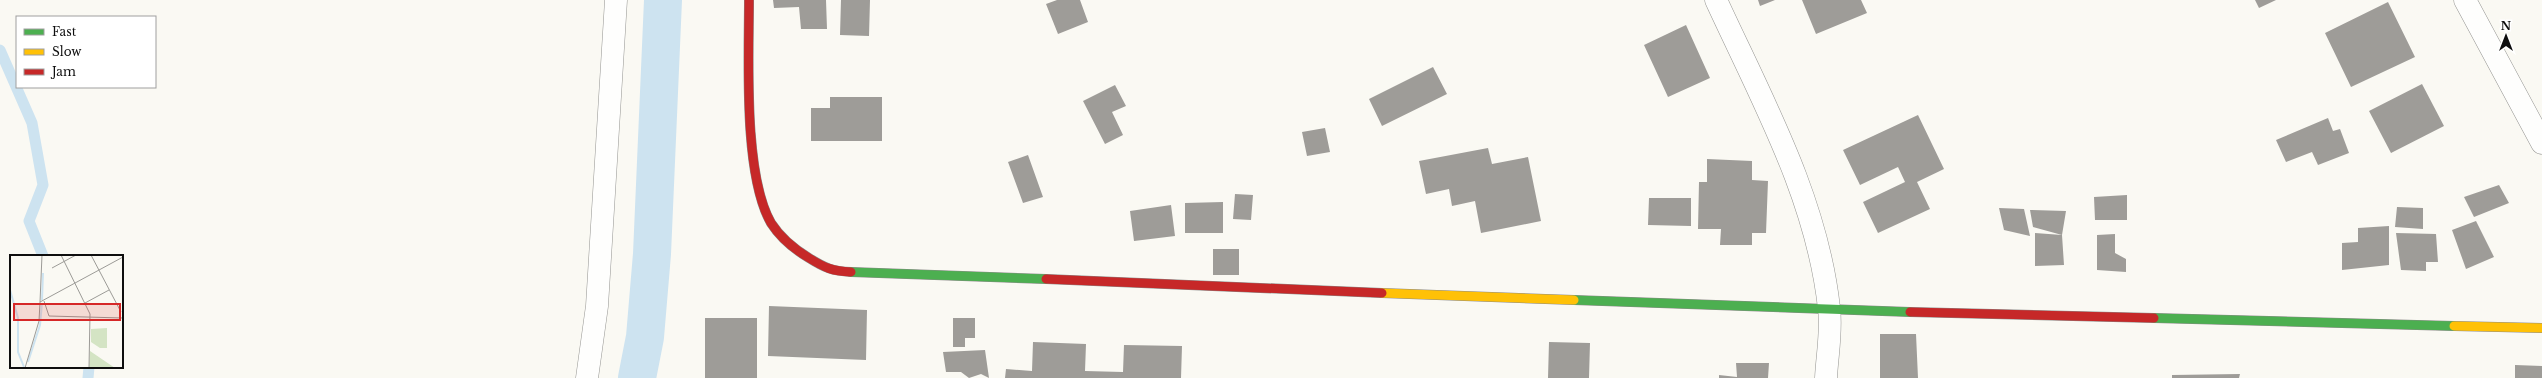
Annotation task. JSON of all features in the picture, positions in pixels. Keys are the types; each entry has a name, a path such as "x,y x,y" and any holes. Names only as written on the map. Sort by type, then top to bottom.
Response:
{"street":[{"path":"587,378 597,306 616,0"},
{"path":"749,0 752,129 757,186 771,222 796,251 832,271 1830,310 2542,328"},
{"path":"1716,0 1799,180 1817,236 1830,310 1826,378"},
{"path":"2465,0 2542,142"}],"building":[{"path":"773,0 826,0 827,29 801,29 799,7 774,8"},
{"path":"841,0 870,0 869,36 840,35"},
{"path":"1057,0 1080,0 1088,22 1058,34 1046,4"},
{"path":"1758,0 1775,0 1760,6"},
{"path":"1802,0 1861,0 1867,13 1816,34"},
{"path":"2255,0 2276,0 2259,8"},
{"path":"2388,2 2415,57 2351,87 2325,33"},
{"path":"1686,25 1710,78 1668,97 1644,45"},
{"path":"1433,67 1447,94 1382,126 1369,99"},
{"path":"2422,84 2444,126 2391,153 2369,111"},
{"path":"1115,85 1126,106 1112,112 1123,135 1105,144 1083,101"},
{"path":"830,97 882,97 882,141 811,141 811,108 830,108"},
{"path":"1918,115 1944,169 1917,182 1930,209 1878,233 1863,202 1905,182 1898,167 1860,185 1843,150"},
{"path":"2328,118 2333,131 2340,129 2349,153 2318,165 2312,152 2286,162 2276,140"},
{"path":"1325,128 1330,152 1307,156 1302,132"},
{"path":"1488,148 1492,164 1528,157 1541,221 1481,233 1475,201 1452,206 1449,189 1426,194 1419,161"},
{"path":"1028,155 1043,197 1023,203 1008,162"},
{"path":"1707,159 1752,161 1752,180 1768,181 1766,233 1752,233 1752,245 1720,245 1721,229 1698,229 1699,182 1707,182"},
{"path":"2499,185 2509,203 2474,217 2464,197"},
{"path":"1235,194 1253,195 1251,220 1233,219"},
{"path":"2127,195 2127,220 2095,220 2094,197"},
{"path":"1649,198 1691,198 1691,226 1648,225"},
{"path":"1223,202 1223,233 1185,233 1185,203"},
{"path":"1171,205 1175,236 1134,241 1130,211"},
{"path":"2397,207 2423,208 2423,229 2395,227"},
{"path":"1999,208 2024,209 2030,236 2004,230"},
{"path":"2030,210 2066,211 2062,235 2033,227"},
{"path":"2476,221 2494,257 2466,269 2452,230"},
{"path":"2389,226 2389,265 2342,270 2342,243 2358,242 2358,228"},
{"path":"2035,233 2062,235 2064,265 2035,266"},
{"path":"2396,233 2436,234 2438,262 2426,262 2426,271 2401,270"},
{"path":"2115,234 2115,253 2126,259 2126,272 2097,270 2097,235"},
{"path":"1213,249 1239,249 1239,275 1213,275"},
{"path":"769,306 867,310 866,360 768,356"},
{"path":"705,318 757,318 757,378 705,378"},
{"path":"953,318 975,318 975,338 965,338 965,347 953,347"},
{"path":"1880,334 1916,334 1918,378 1880,378"},
{"path":"1033,342 1086,344 1085,371 1123,372 1124,345 1182,346 1181,378 1005,378 1006,369 1032,371"},
{"path":"1549,342 1590,343 1589,378 1548,378"},
{"path":"985,350 989,378 981,374 969,378 961,372 946,372 943,352"},
{"path":"1736,363 1769,363 1768,378 1719,378 1719,375 1737,377"},
{"path":"2515,365 2542,366 2542,378 2515,378"},
{"path":"2240,374 2239,378 2172,378 2172,375"}],"waterway":[{"path":"637,378 645,337 652,254 663,0"},
{"path":"0,50 16,86"},
{"path":"17,88 32,123 43,185 29,221 43,255"},
{"path":"88,378 89,368"}],"traffic: fast":[{"path":"851,272 1046,279"},
{"path":"1574,300 1910,312"},
{"path":"2154,318 2454,326"}],"traffic: slow":[{"path":"1382,293 1574,300"},
{"path":"2454,326 2542,328"}],"traffic: jam":[{"path":"749,0 749,83 752,146 756,176 762,202 771,223 783,238 798,251 824,267 839,271 851,272"},
{"path":"1046,279 1382,293"},
{"path":"1910,312 2154,318"}]}
